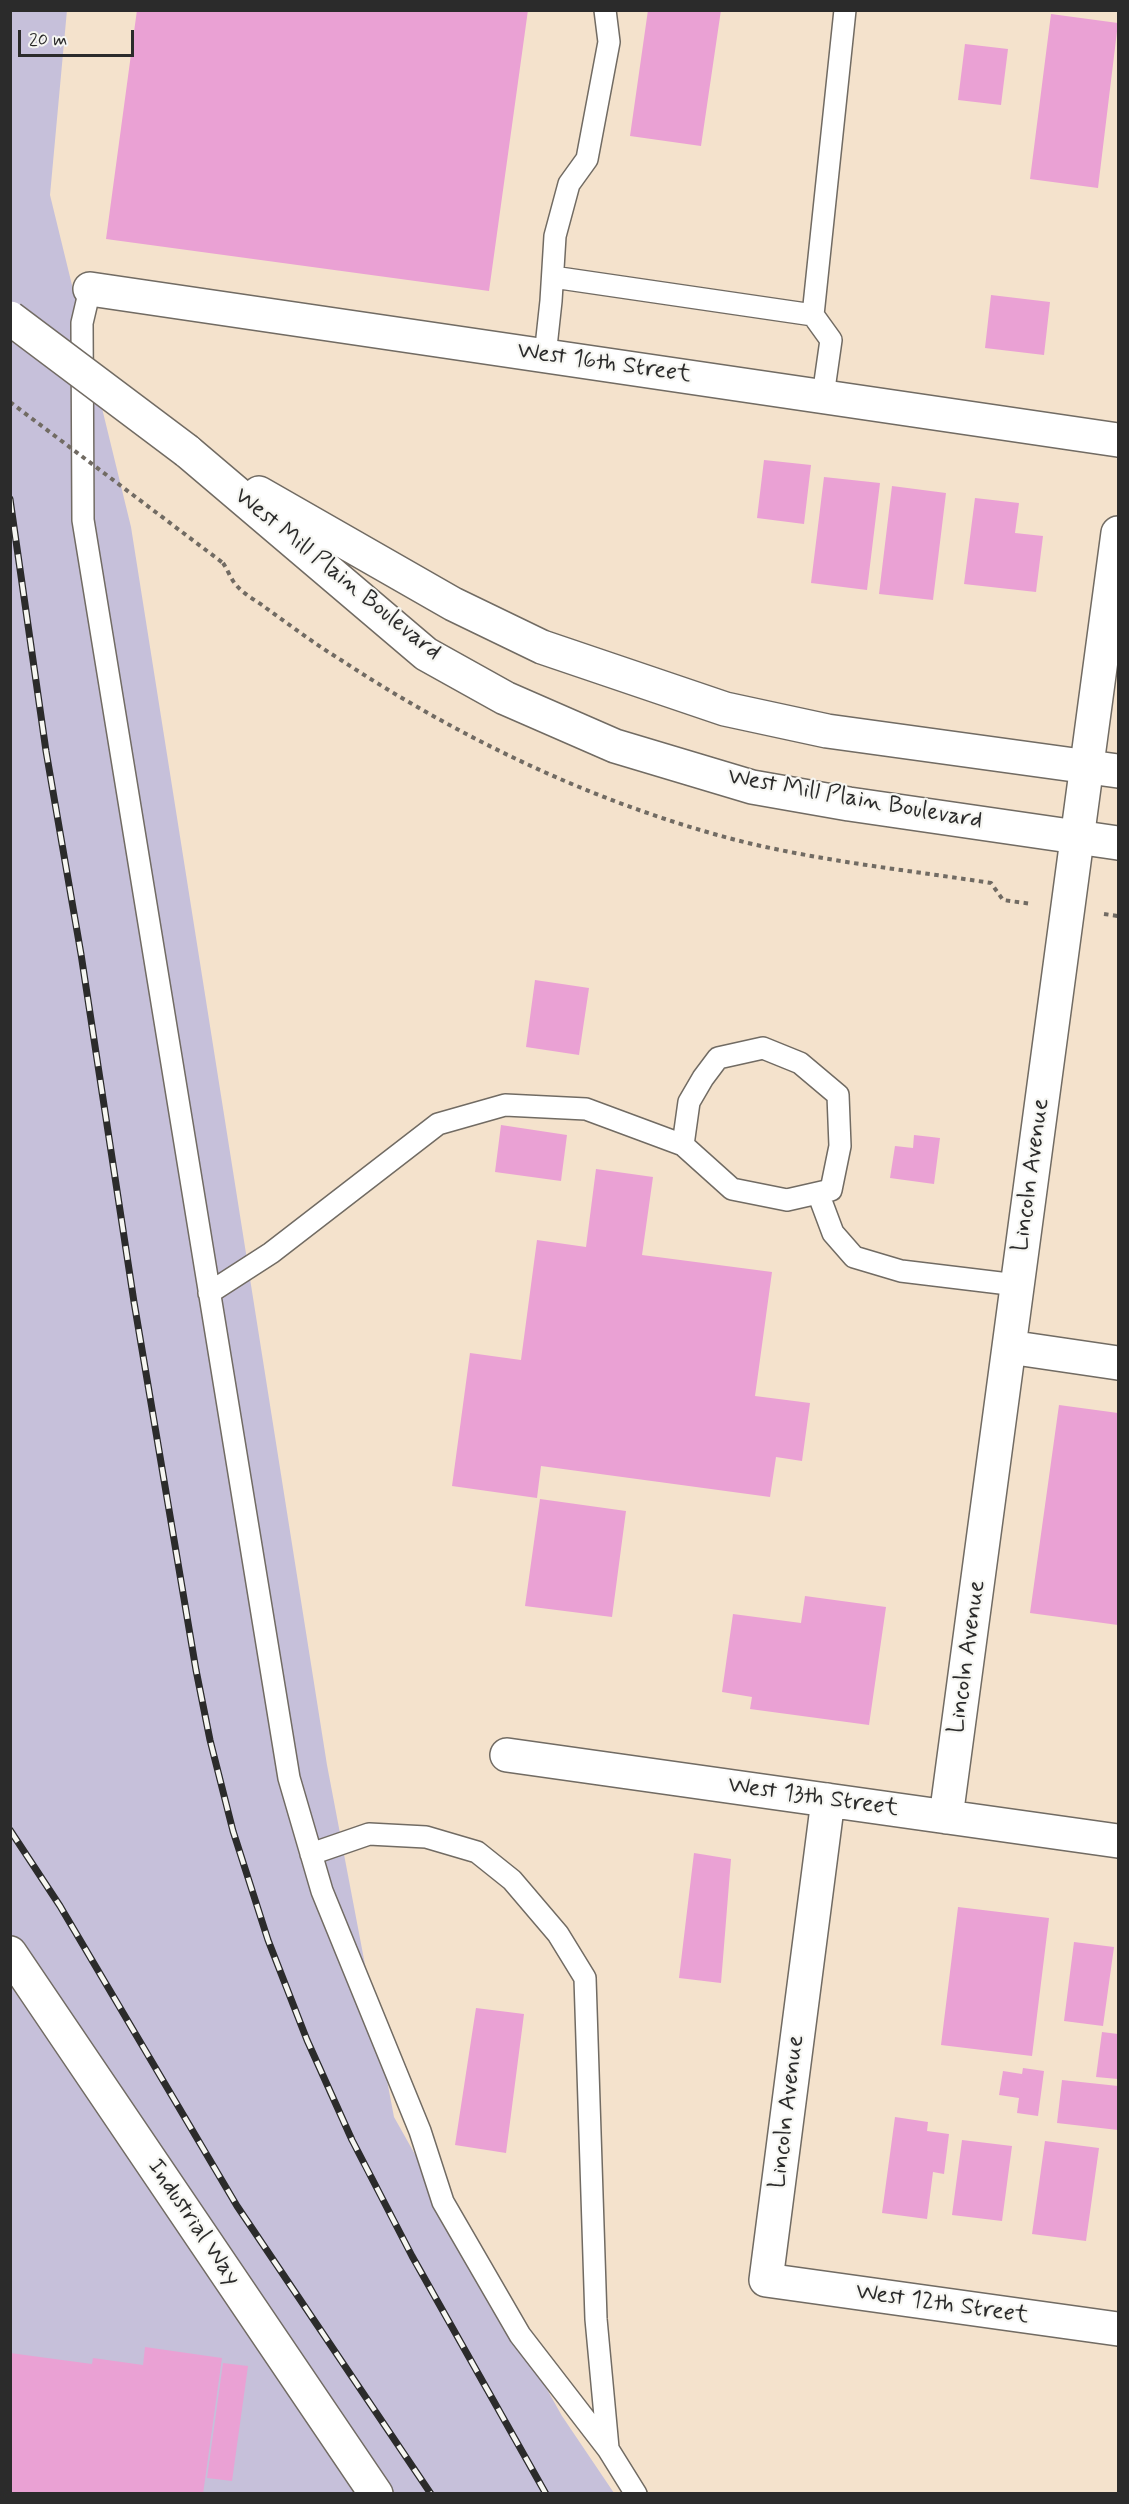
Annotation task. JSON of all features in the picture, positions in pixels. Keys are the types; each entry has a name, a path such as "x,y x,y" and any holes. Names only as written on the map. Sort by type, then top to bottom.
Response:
{"street":[{"name":"West 16th Street","path":"90,289 1119,440"},
{"name":"West Mill Plain Boulevard","path":"10,318 187,451 426,654 505,698 615,746 752,787 849,804 1119,843"},
{"name":"West Mill Plain Boulevard","path":"187,451 453,604 542,647 725,709 827,731 1103,769"},
{"name":"Lincoln Avenue","path":"946,1817 1078,837 1103,769 1119,533"},
{"path":"1009,1347 1119,1363"},
{"name":"West 13th Street","path":"507,1755 1119,1841"},
{"name":"Lincoln Avenue","path":"766,2280 828,1800"},
{"name":"Industrial Way","path":"10,1953 376,2493"},
{"name":"West 12th Street","path":"766,2280 1119,2329"}],"lane":[{"path":"545,356 555,236 569,184 587,159 609,42 605,10"},
{"path":"823,396 831,340 813,315 845,10"},
{"path":"552,277 813,315"},
{"path":"90,289 82,323 83,520 288,1778 322,1891 420,2131 443,2202 520,2335 608,2449 636,2493"},
{"path":"209,1293 271,1253 438,1124 505,1104 586,1109 683,1145 732,1189 787,1200 831,1190 840,1146 838,1095 800,1063 763,1048 718,1058 702,1078 689,1102 683,1145"},
{"path":"818,1193 833,1233 854,1257 901,1271 1017,1285"},
{"path":"311,1854 369,1834 426,1838 477,1852 512,1880 558,1934 585,1978 596,2319 608,2449"}],"path":[{"path":"10,402 223,563"}],"shaded area":[{"path":"67,10 50,195 131,527 327,1765 394,2117 562,2416 614,2493 11,2494 10,11"}],"building":[{"path":"137,10 528,10 489,291 106,239"},
{"path":"648,10 721,10 701,146 630,136"},
{"path":"1051,14 1118,23 1098,188 1030,179"},
{"path":"965,44 1008,49 1001,105 958,100"},
{"path":"991,295 1050,302 1044,355 985,348"},
{"path":"764,460 811,465 804,524 757,518"},
{"path":"824,477 880,483 867,590 811,583"},
{"path":"892,486 946,493 933,600 879,594"},
{"path":"975,498 1019,503 1015,533 1043,536 1036,592 964,584"},
{"path":"535,980 589,988 579,1055 526,1047"},
{"path":"501,1125 567,1135 561,1181 495,1172"},
{"path":"914,1135 940,1138 934,1184 890,1178 895,1146 913,1148"},
{"path":"596,1169 653,1177 642,1255 772,1272 755,1396 810,1403 802,1461 776,1457 770,1497 541,1466 537,1498 452,1486 470,1353 521,1360 537,1240 586,1247"},
{"path":"1059,1405 1118,1413 1118,1625 1030,1613"},
{"path":"540,1499 626,1511 612,1617 525,1606"},
{"path":"805,1596 886,1607 869,1725 750,1709 752,1697 722,1692 733,1614 801,1623"},
{"path":"694,1853 731,1859 721,1983 679,1978"},
{"path":"958,1907 1049,1918 1032,2056 941,2045"},
{"path":"1074,1942 1114,1947 1103,2026 1064,2021"},
{"path":"476,2008 524,2014 506,2153 455,2145"},
{"path":"1102,2032 1118,2034 1118,2079 1096,2077"},
{"path":"1023,2068 1044,2071 1038,2116 1017,2113 1019,2098 999,2095 1003,2071 1022,2074"},
{"path":"1062,2080 1118,2086 1118,2130 1057,2123"},
{"path":"895,2117 928,2122 927,2131 949,2134 944,2174 933,2172 927,2219 882,2213"},
{"path":"962,2140 1012,2146 1002,2221 952,2215"},
{"path":"1045,2141 1099,2148 1086,2241 1032,2234"},
{"path":"145,2347 222,2358 203,2494 10,2494 10,2353 92,2364 93,2358 143,2365"},
{"path":"223,2363 248,2366 232,2481 207,2478"}],"railway":[{"path":"10,499 46,751 81,954 134,1302 196,1670 210,1740 233,1831 268,1940 307,2040 352,2140 412,2256 546,2494"},
{"path":"10,1830 60,1906 237,2206 431,2494"}]}
